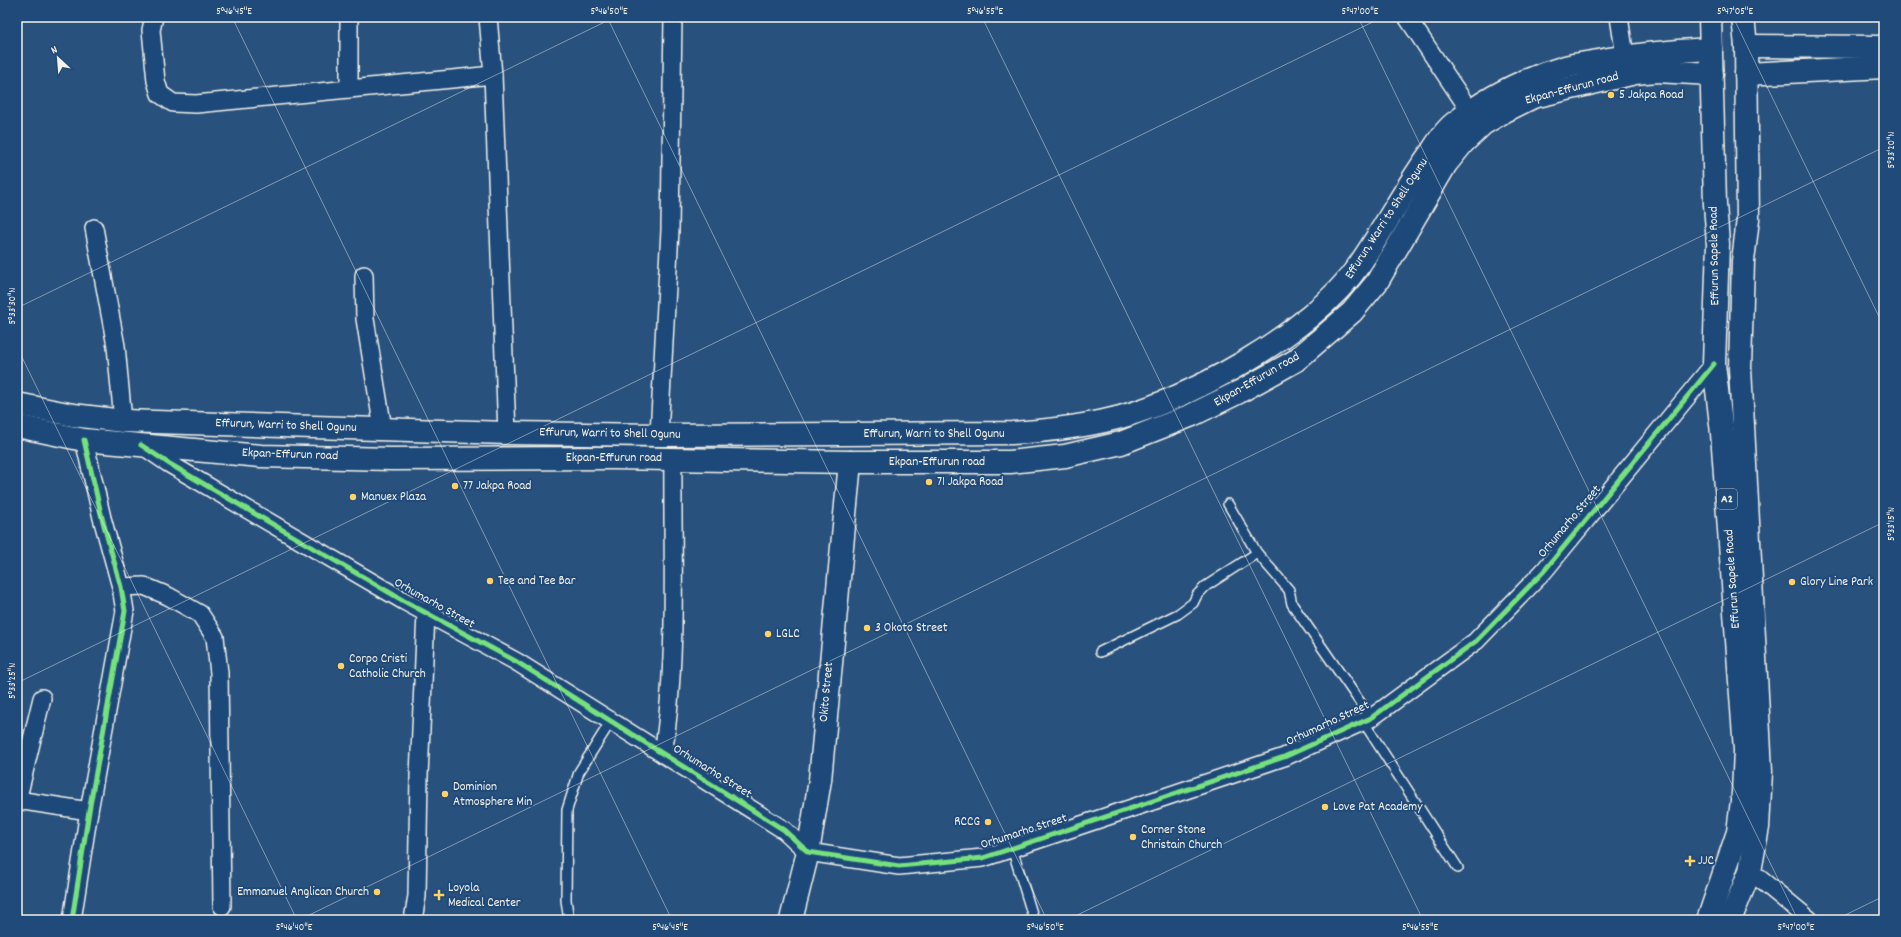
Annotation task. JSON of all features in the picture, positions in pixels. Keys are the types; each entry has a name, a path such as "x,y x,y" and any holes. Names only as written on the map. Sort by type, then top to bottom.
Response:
{"main road":[{"name":"Effurun Sapele Road","path":"1708,920 1738,832 1743,793 1745,750 1722,433 1714,364 1718,244 1715,204 1710,17"},
{"name":"Effurun Sapele Road","path":"1730,920 1750,870 1758,827 1761,772 1740,368 1743,261 1748,219 1746,46 1743,17"},
{"path":"1746,46 1884,46"},
{"name":"Effurun, Warri to Shell Ogunu","path":"17,404 73,415 123,420 507,433 659,436 1012,433 1058,429 1105,421 1152,407 1231,370 1306,320 1335,295 1359,266 1424,161 1450,126 1470,111 1512,87 1565,67 1625,56 1711,48"},
{"path":"1746,74 1884,67"},
{"name":"Ekpan-Effurun road","path":"17,426 84,440 261,456 850,462 1010,462 1065,456 1121,443 1192,416 1295,361 1352,312 1377,282 1446,164 1463,143 1483,124 1505,110 1533,97 1635,73 1656,71 1712,74"},
{"path":"1010,462 1012,433"},
{"name":"Okito Street","path":"791,920 808,852 820,780 850,462"}],"street":[{"path":"154,17 151,30 156,81 160,94 173,103 196,104 493,75"},
{"path":"349,17 349,89"},
{"path":"488,17 493,75 507,433"},
{"path":"659,436 670,230 673,17"},
{"path":"1407,17 1470,111"},
{"path":"1618,17 1625,56"},
{"path":"94,228 116,346 123,420"},
{"path":"364,275 365,319 383,429"},
{"name":"Orhumarho Street","path":"141,444 168,463 426,613 517,662 784,830 808,852 899,866 983,858 1284,757 1367,720 1476,641 1544,571 1714,364"},
{"path":"72,920 89,811 125,611 122,587 102,518 84,440"},
{"path":"663,754 668,724 673,644 673,459"},
{"path":"122,587 144,586 168,596 200,614 215,637 218,673 222,906"},
{"path":"413,920 417,896 419,776 426,613"},
{"path":"42,698 17,801 89,811"},
{"path":"1750,870 1810,920"}],"lane":[{"path":"1228,504 1257,553 1290,590 1292,604 1367,720 1458,868"},
{"path":"1100,652 1178,614 1193,603 1197,595 1206,586 1257,553"},
{"path":"570,920 566,900 567,810 579,772 610,721"},
{"path":"1012,848 1034,920"}],"cycle path":[{"path":"141,445 168,463 404,601 517,662 784,830 808,852 899,866 983,858 1284,757 1371,718 1476,641 1544,571 1714,364"},
{"path":"72,920 89,811 125,611 121,587 102,518 84,440"}],"place":[{"name":"5 Jakpa Road","path":"1611,95"},
{"name":"71 Jakpa Road","path":"929,482"},
{"name":"77 Jakpa Road","path":"455,486"},
{"name":"Manuex Plaza","path":"353,497"},
{"name":"Tee and Tee Bar","path":"490,581"},
{"name":"Glory Line Park","path":"1792,582"},
{"name":"3 Okoto Street","path":"867,628"},
{"name":"LGLC","path":"768,634"},
{"name":"Corpo Cristi Catholic Church","path":"341,666"},
{"name":"Dominion Atmosphere Min","path":"445,794"},
{"name":"Love Pat Academy","path":"1325,807"},
{"name":"RCCG","path":"988,822"},
{"name":"Corner Stone Christain Church","path":"1133,837"},
{"name":"JJC","path":"1690,861"},
{"name":"Emmanuel Anglican Church","path":"377,892"},
{"name":"Loyola Medical Center","path":"439,895"}]}
